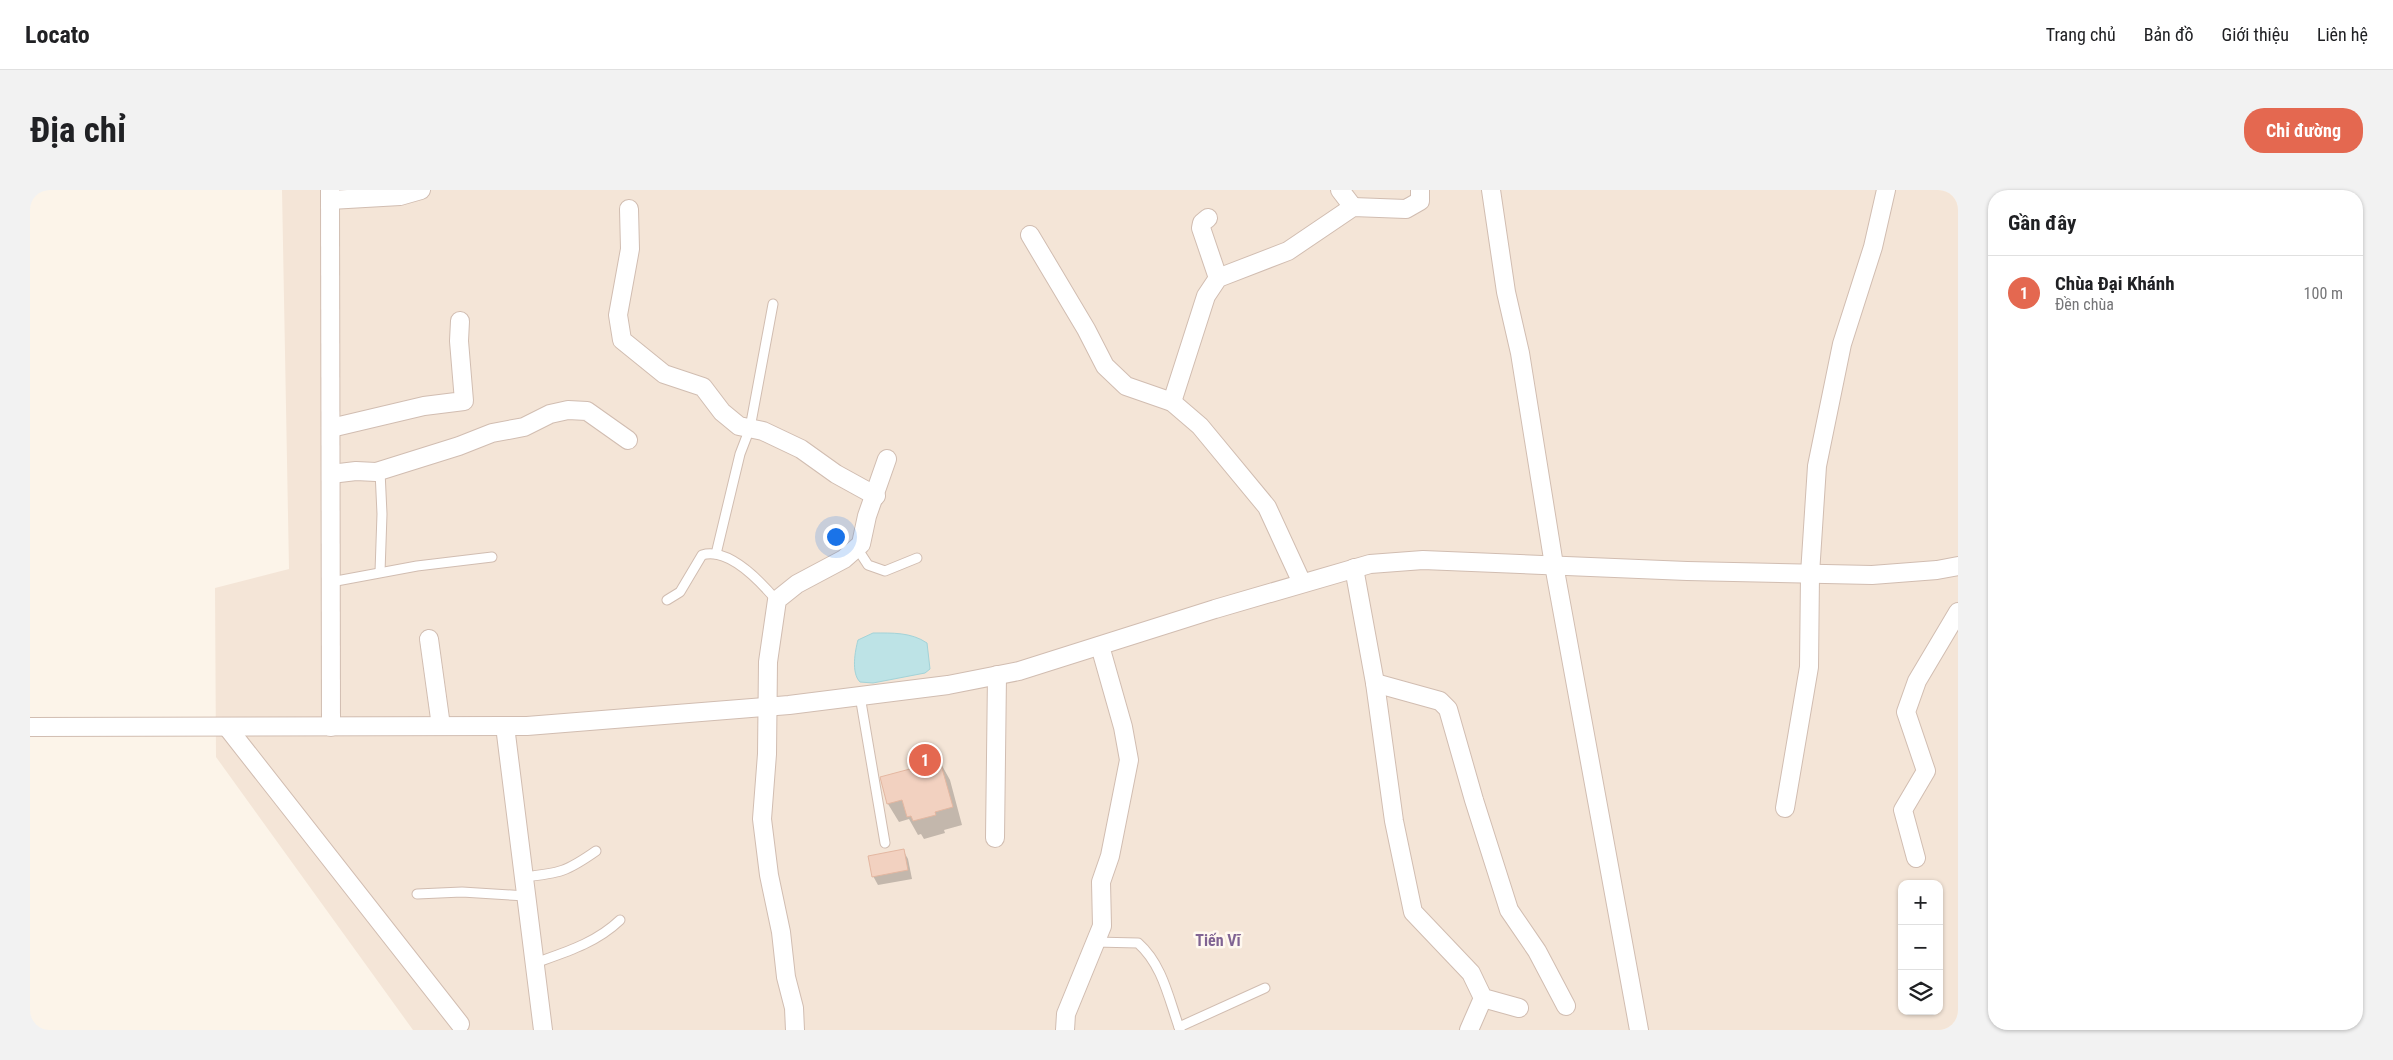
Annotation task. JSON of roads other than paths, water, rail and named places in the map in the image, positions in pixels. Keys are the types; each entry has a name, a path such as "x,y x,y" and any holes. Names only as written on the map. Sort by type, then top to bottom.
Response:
{"street":[{"path":"331,727 330,195 400,196 421,190"},
{"path":"1340,190 1353,206"},
{"path":"1172,402 1206,296 1218,278 1288,250 1353,206 1406,209 1420,201 1420,190"},
{"path":"1491,190 1506,292 1520,353 1554,565 1639,1030"},
{"path":"1785,808 1810,667 1810,574 1816,481 1822,439 1842,344 1873,247 1886,190"},
{"path":"629,209 630,249 618,315 622,340 664,374 703,387 722,412 740,426 764,431 802,449 836,474 876,496"},
{"path":"1208,218 1201,228 1218,278"},
{"path":"1030,235 1082,322 1105,366 1126,386 1172,402 1200,426 1267,506 1302,584"},
{"path":"331,428 424,406 464,401 459,341 460,321"},
{"path":"331,474 356,470 380,471 463,445 485,435 524,427 550,414 568,410 587,411 628,440"},
{"path":"795,1030 794,1008 785,972 781,932 769,875 762,819 767,754 766,706 768,662 777,601 797,584 844,559 861,544 867,516 876,496 887,459"},
{"path":"30,727 505,726 766,706 860,696 948,684 1019,671 1370,564 1423,560 1872,575 1937,570 1958,566"},
{"path":"1354,568 1375,683 1394,821 1413,912 1471,973 1483,998 1519,1008"},
{"path":"1916,858 1903,810 1926,772 1906,712 1917,681 1958,612"},
{"path":"429,639 441,726"},
{"path":"1065,1030 1066,1014 1102,926 1101,882 1110,856 1130,760 1124,727 1100,646"},
{"path":"995,838 997,675"},
{"path":"1375,683 1437,700 1448,709 1474,800 1509,910 1537,951 1566,1006"},
{"path":"505,726 543,1030"},
{"path":"227,728 262,775 460,1024"},
{"path":"1469,1030 1483,998"}],"lane":[{"path":"716,554 740,454 750,428 773,304"},
{"path":"380,471 382,514 380,572"},
{"path":"857,548 868,565 885,571 917,558"},
{"path":"667,600 680,592 702,555 711,552 728,558 758,578 777,601"},
{"path":"331,582 380,572 492,557"},
{"path":"860,696 885,843"},
{"path":"524,877 557,874 571,868 596,851"},
{"path":"416,894 462,892 526,896"},
{"path":"535,963 580,947 606,934 620,920"},
{"path":"1095,942 1138,943 1148,952 1159,970 1179,1029 1265,988"}],"water":[{"path":"873,633 894,633 921,639 927,643 930,669 925,673 873,683 860,682 855,673 855,656 858,640"}],"place":[{"name":"Chùa Đại Khánh","path":"925,760"}],"district":[{"name":"Tiến Vĩ","path":"1218,940"}]}
